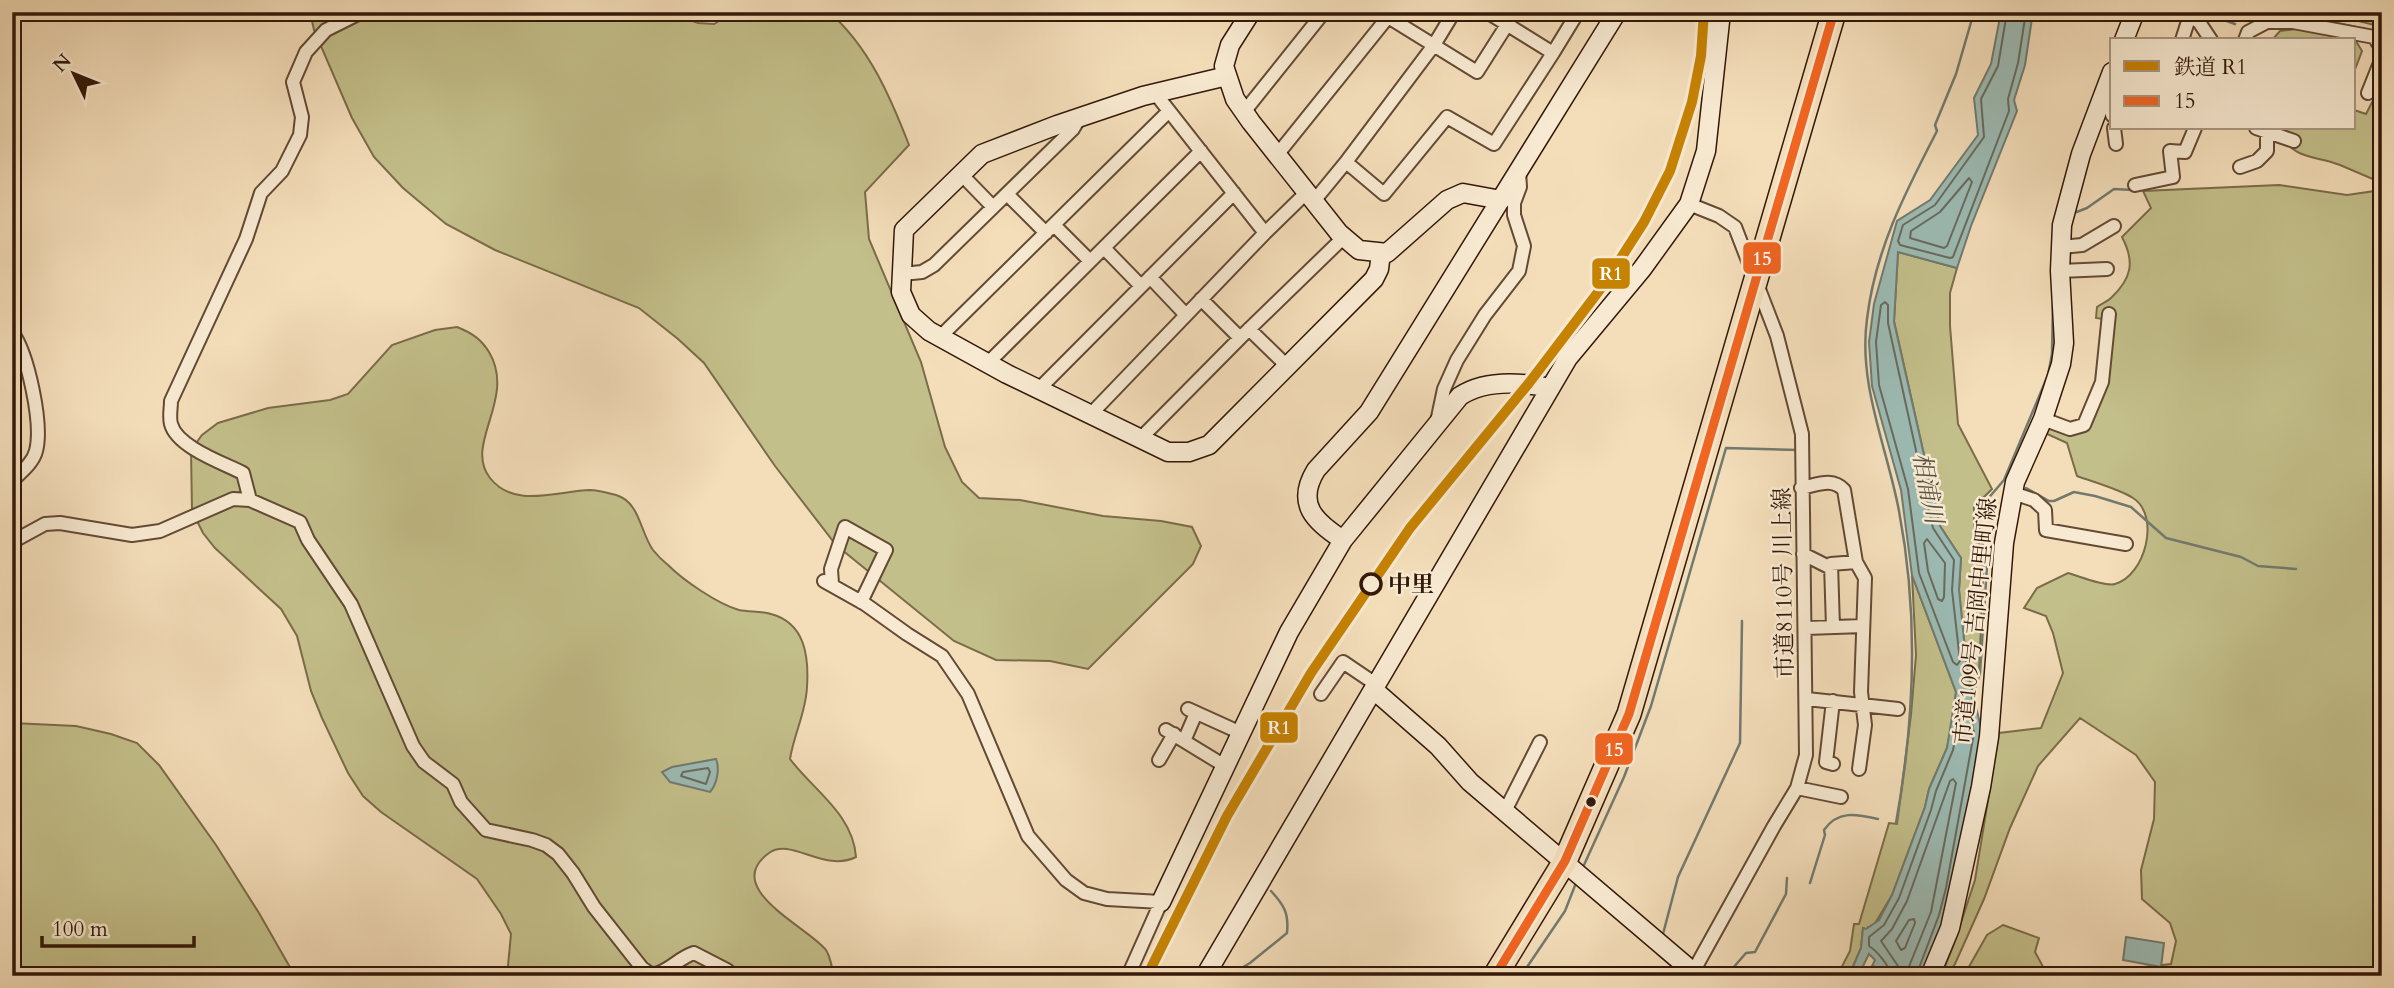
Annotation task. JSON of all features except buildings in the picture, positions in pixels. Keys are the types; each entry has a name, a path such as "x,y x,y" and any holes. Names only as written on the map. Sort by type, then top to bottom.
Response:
{"highway":[{"path":"1495,976 1565,861 1629,714 1834,12"}],"street":[{"path":"250,500 243,473 193,448 175,433 170,422 172,401 246,239 261,193 282,170 300,135 302,117 293,82 306,52 326,30 362,12"},
{"path":"1251,12 1230,45 1224,66 1235,99 1344,237 1359,250 1387,253 1447,200 1463,193 1501,200"},
{"path":"1244,112 1324,12"},
{"path":"1091,414 1265,233 1311,196 1346,162 1434,45 1454,12"},
{"path":"1487,12 1553,52"},
{"path":"1277,155 1384,15 1477,72 1515,12"},
{"path":"1346,162 1384,194 1447,117 1494,144 1578,12"},
{"path":"1343,540 1321,525 1308,507 1310,480 1369,412 1617,12"},
{"path":"1205,976 1568,358 1642,269 1689,204 1706,151 1721,12"},
{"path":"2125,38 2135,12"},
{"path":"2182,38 2187,14 2199,22 2210,38"},
{"path":"2246,38 2248,32 2267,22 2293,22 2374,37 2382,49"},
{"path":"2368,93 2382,58"},
{"path":"1227,76 1155,93 1080,117 982,154 904,230 901,292 911,315 929,331 988,363 1140,439 1168,452 1189,452 1209,445 1374,279 1379,269 1381,253"},
{"name":"市道109号 吉岡中里町線","path":"1930,976 1950,928 1981,787 1989,737 2004,543 2015,482 2055,385 2064,343 2060,271 2062,225 2081,153 2110,78"},
{"path":"1155,93 1265,233"},
{"path":"2103,97 2110,107"},
{"path":"940,337 1169,111"},
{"path":"902,274 922,272 934,265 1073,129 1080,117"},
{"path":"2114,130 2116,144"},
{"path":"2135,185 2173,177 2170,151 2185,152 2194,130"},
{"path":"2261,130 2294,141"},
{"path":"2240,167 2257,161 2267,151 2261,130"},
{"path":"988,363 1201,151"},
{"path":"1437,422 1444,389 1457,360 1485,315 1519,271 1524,246 1514,215 1514,203 1520,187 1519,171"},
{"path":"961,174 993,207"},
{"path":"1039,389 1234,193"},
{"path":"1007,194 1090,261"},
{"name":"市道8110号 川上線","path":"1689,204 1719,216 1735,227 1777,336 1802,434 1807,699 1806,755 1797,788 1774,825 1695,974"},
{"path":"2061,247 2082,244 2114,226"},
{"path":"1140,439 1344,237"},
{"path":"1104,248 1186,315"},
{"path":"2060,271 2107,269"},
{"path":"1201,299 1287,366"},
{"path":"2043,419 2070,429 2084,425 2102,382 2104,320"},
{"path":"12,332 25,359 37,426 36,450 30,462 12,481"},
{"path":"1128,976 1289,632 1343,540 1460,396 1471,389 1502,383 1529,383 1550,388"},
{"path":"1801,488 1831,482 1844,490 1856,562 1866,578 1861,692 1865,725 1859,769"},
{"path":"2013,493 2034,500 2045,510 2046,530 2126,544"},
{"path":"12,542 45,524 60,523 132,535 160,531 233,499 250,500 300,523 308,540 351,604 413,746 424,762 453,784 461,802 486,830 532,840 546,845 558,854 594,907 642,968 652,975 663,973 686,955 694,953 727,970 733,976"},
{"path":"861,601 886,550 845,527 828,582 942,656 968,694 1028,836 1066,880 1084,893 1107,899 1161,902"},
{"path":"1803,554 1831,568"},
{"path":"1833,627 1831,564 1856,562"},
{"path":"1806,628 1863,626"},
{"path":"1321,694 1343,662 1375,687 1438,746 1471,782 1695,974"},
{"path":"1807,699 1898,709"},
{"path":"1833,701 1826,762 1833,764"},
{"path":"1159,760 1192,711 1241,733"},
{"path":"1175,735 1226,766"},
{"path":"1505,811 1540,742"},
{"path":"1806,755 1819,754 1828,749"},
{"path":"1797,788 1841,797"}],"shaded area":[{"path":"310,12 677,12 681,17 698,23 714,24 734,12 829,12 856,41 877,73 909,145 865,192 869,239 921,362 945,447 962,482 979,498 1020,500 1103,516 1161,521 1192,527 1201,546 1193,564 1088,669 1050,661 996,660 954,641 836,545 775,466 704,363 678,339 639,308 495,250 446,224 403,188 374,157 352,118 314,30"},
{"path":"2313,12 2382,12 2382,27 2331,14"},
{"path":"2305,28 2354,38 2274,38 2280,31"},
{"path":"2356,41 2362,51 2356,67"},
{"path":"2382,83 2382,183 2340,165 2305,156 2291,148 2278,131 2356,130 2356,111 2366,114"},
{"path":"2279,185 2347,195 2382,190 2382,976 2111,976 2126,969 2171,964 2176,941 2170,923 2142,899 2141,870 2154,819 2155,782 2136,755 2080,718 2038,766 1955,964 1946,976 1941,976 1975,880 1999,733 2041,728 2063,673 2046,616 2024,608 2037,588 2068,573 2111,585 2126,579 2134,570 2146,545 2146,518 2133,498 2077,476 2067,443 2045,433 2049,425 2072,435 2105,384 2103,319 2096,318 2097,307 2118,291 2127,277 2129,254 2122,237 2151,208 2143,191"},
{"path":"1898,252 1957,268 1950,293 1950,326 1958,424 1992,489 1974,507 1974,529 1984,556 1979,672 1972,691 1967,669 1959,590 1961,558 1940,526 1894,321"},
{"path":"457,327 483,343 496,370 495,404 482,451 483,465 490,478 500,487 523,496 590,490 616,495 630,504 635,511 653,550 683,578 731,607 782,618 798,633 803,642 807,664 807,687 790,759 840,816 848,828 856,857 832,861 798,851 778,849 769,853 757,866 755,880 772,906 826,950 833,976 507,976 511,934 477,879 381,812 363,796 348,773 322,718 311,691 297,636 281,609 215,548 203,533 192,511 191,450 202,435 218,423 268,408 330,400 348,394 392,345 435,330"},
{"path":"1912,575 1956,692 1954,713 1947,748 1929,789 1925,807 1892,895 1873,927 1868,927 1867,930 1863,928 1861,948 1849,976 1837,976 1850,951 1854,924 1859,924 1889,823 1897,824 1916,655"},
{"path":"12,723 76,726 137,743 159,765 216,845 295,976 12,976"},
{"path":"2003,925 2039,938 2035,952 2048,976 1966,976 1987,935"}],"water":[{"name":"相浦川","path":"2001,12 2033,12 2025,65 2014,100 2017,111 1957,268 1898,252 1894,322 1940,526 1961,558 1959,590 1967,669 1982,732 1953,890 1946,917 1922,976 1887,976 1879,968 1872,966 1875,960 1869,954 1862,968 1863,976 1849,976 1861,948 1863,928 1866,929 1879,920 1892,895 1925,807 1929,789 1947,748 1956,692 1912,575 1901,490 1872,386 1869,342 1874,304 1897,221 1930,200 1978,135 1974,98 1991,64"},
{"path":"716,759 717,776 710,792 670,782 662,772 672,767"},
{"path":"2126,937 2164,943 2161,967 2123,960"}],"waterway":[{"path":"1896,823 1911,706 1910,589 1899,511 1870,392 1865,344 1867,319 1884,245 1903,199 1937,131 1935,125 1956,74 1974,12"},
{"path":"2202,12 2235,24"},
{"path":"2273,17 2300,15 2369,30"},
{"path":"2074,213 2087,208 2114,189 2133,190"},
{"path":"1972,698 1980,673 1987,566 1978,522 1980,508 2004,480 2048,375 2052,354 2053,302"},
{"path":"1584,865 1624,777 1651,706 1726,448 1799,450"},
{"path":"2026,488 2049,501 2074,492 2095,496 2131,507 2166,538 2241,557 2258,566 2296,569"},
{"path":"1663,934 1678,877 1740,743 1742,621"},
{"path":"1810,883 1825,835 1824,830 1829,824 1848,815 1878,819"},
{"path":"1726,976 1746,953 1755,952 1786,894 1787,878"},
{"path":"1521,976 1565,911 1576,883"},
{"path":"1228,976 1250,963 1287,933 1285,910 1271,891"},
{"path":"1658,954 1684,976"}],"rail line":[{"name":"R1","path":"1147,976 1227,816 1311,673 1410,528 1529,383 1605,283 1644,222 1670,171 1692,102 1701,56 1704,12"}],"transit line":[{"name":"15","path":"1495,976 1565,861 1629,714 1834,12"}],"place":[{"name":"中里","path":"1371,584"}]}
